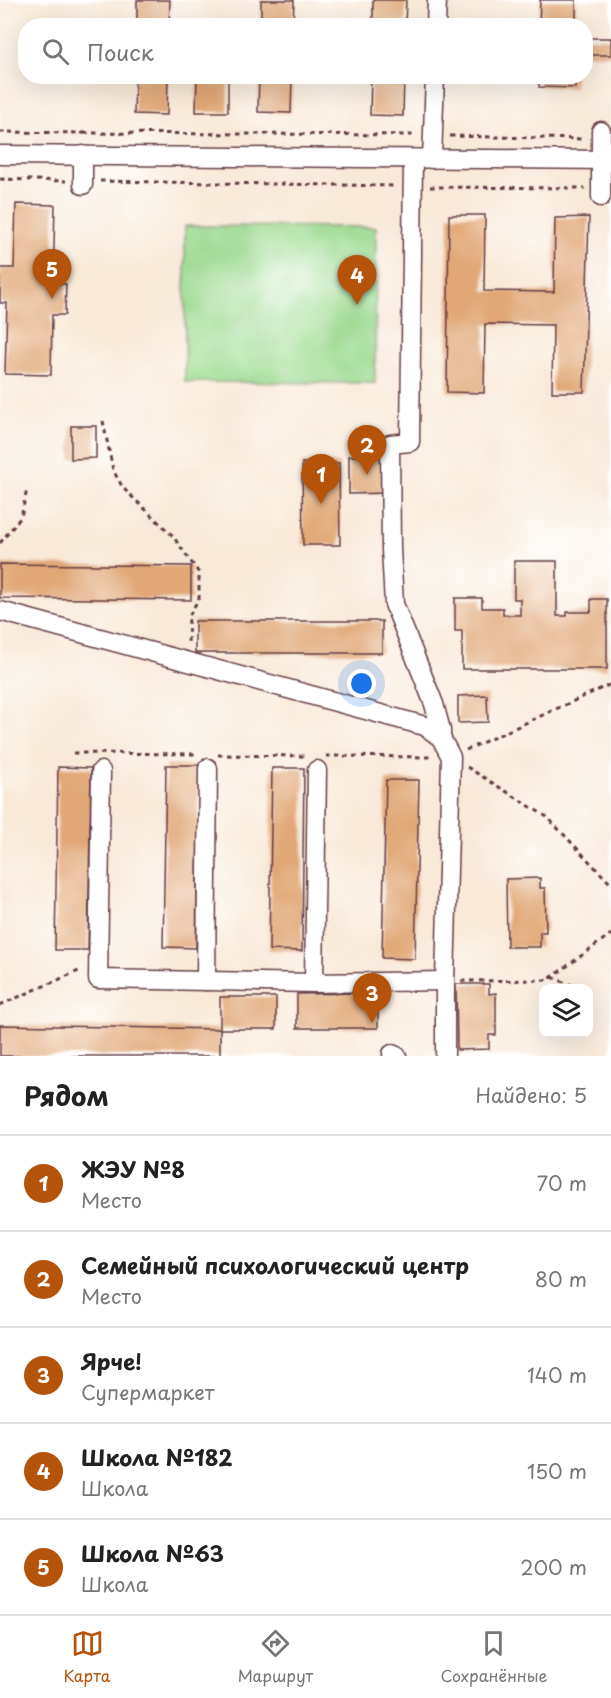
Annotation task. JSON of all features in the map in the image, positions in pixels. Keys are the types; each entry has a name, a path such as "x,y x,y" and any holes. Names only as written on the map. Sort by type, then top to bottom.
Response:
{"lane":[{"path":"436,18 437,0"},
{"path":"432,159 435,84"},
{"path":"601,135 606,160 601,192"},
{"path":"0,155 606,160"},
{"path":"83,156 83,183"},
{"path":"413,159 411,442 390,444 391,549 394,604 434,704 441,738"},
{"path":"0,611 425,726 441,738 451,757 445,1056"},
{"path":"314,983 315,761"},
{"path":"206,981 208,768"},
{"path":"101,771 98,980 314,983 445,981"}],"path":[{"path":"0,132 433,136 601,135"},
{"path":"83,156 84,133"},
{"path":"0,179 83,183 413,186 601,192"},
{"path":"103,421 113,470 123,488 172,535 199,573 199,598 189,616 187,661"},
{"path":"0,543 21,517 27,489"},
{"path":"73,753 315,761 451,757 611,684"},
{"path":"451,757 547,817 611,884"},
{"path":"445,981 548,980 611,934"},
{"path":"0,1005 84,968"},
{"path":"552,977 569,984"}],"green space":[{"path":"185,226 376,227 375,383 185,382"}],"building":[{"path":"137,0 170,0 169,18 137,18"},
{"path":"261,0 294,0 293,18 261,18"},
{"path":"373,0 406,0 405,18 373,18"},
{"path":"540,0 576,0 576,18 539,18"},
{"path":"593,38 611,38 611,55 593,55"},
{"path":"135,84 168,84 167,115 134,114"},
{"path":"197,84 228,84 228,112 196,112"},
{"path":"259,84 292,84 291,113 258,112"},
{"path":"371,84 404,84 403,116 370,115"},
{"path":"539,84 575,84 575,88 539,87"},
{"path":"16,204 55,205 53,284 66,284 65,315 52,315 51,375 5,374 7,303 0,303 0,268 14,268"},
{"path":"449,215 485,215 484,291 554,292 555,218 589,217 584,392 552,392 553,325 485,324 484,393 447,392"},
{"path":"71,426 96,426 96,458 71,459"},
{"path":"349,456 384,456 384,493 349,494"},
{"path":"302,463 339,463 340,545 303,545"},
{"path":"514,561 557,561 557,616 567,616 567,612 591,612 591,599 607,599 607,669 462,669 462,631 455,631 455,598 482,598 482,608 503,608 503,615 520,615 520,599 514,599"},
{"path":"0,564 191,566 191,600 0,598"},
{"path":"195,621 382,621 382,653 195,653"},
{"path":"487,695 488,722 458,723 458,696"},
{"path":"166,765 199,765 196,948 163,947"},
{"path":"58,767 91,768 88,950 55,950"},
{"path":"272,768 304,768 302,951 269,950"},
{"path":"386,780 419,780 415,959 382,958"},
{"path":"540,878 540,888 545,888 546,932 540,932 540,947 507,947 506,879"},
{"path":"456,984 489,984 489,994 496,993 496,1035 489,1035 489,1049 457,1050"},
{"path":"378,993 378,1028 297,1028 297,994"},
{"path":"220,997 276,997 276,1029 220,1029"},
{"path":"0,1025 220,1029 220,1056 0,1056"}],"place":[{"name":"Школа №63","path":"52,299"},
{"name":"Школа №182","path":"357,305"},
{"name":"Семейный психологический центр","path":"367,475"},
{"name":"ЖЭУ №8","path":"321,504"},
{"name":"Ярче!","path":"372,1023"}]}
